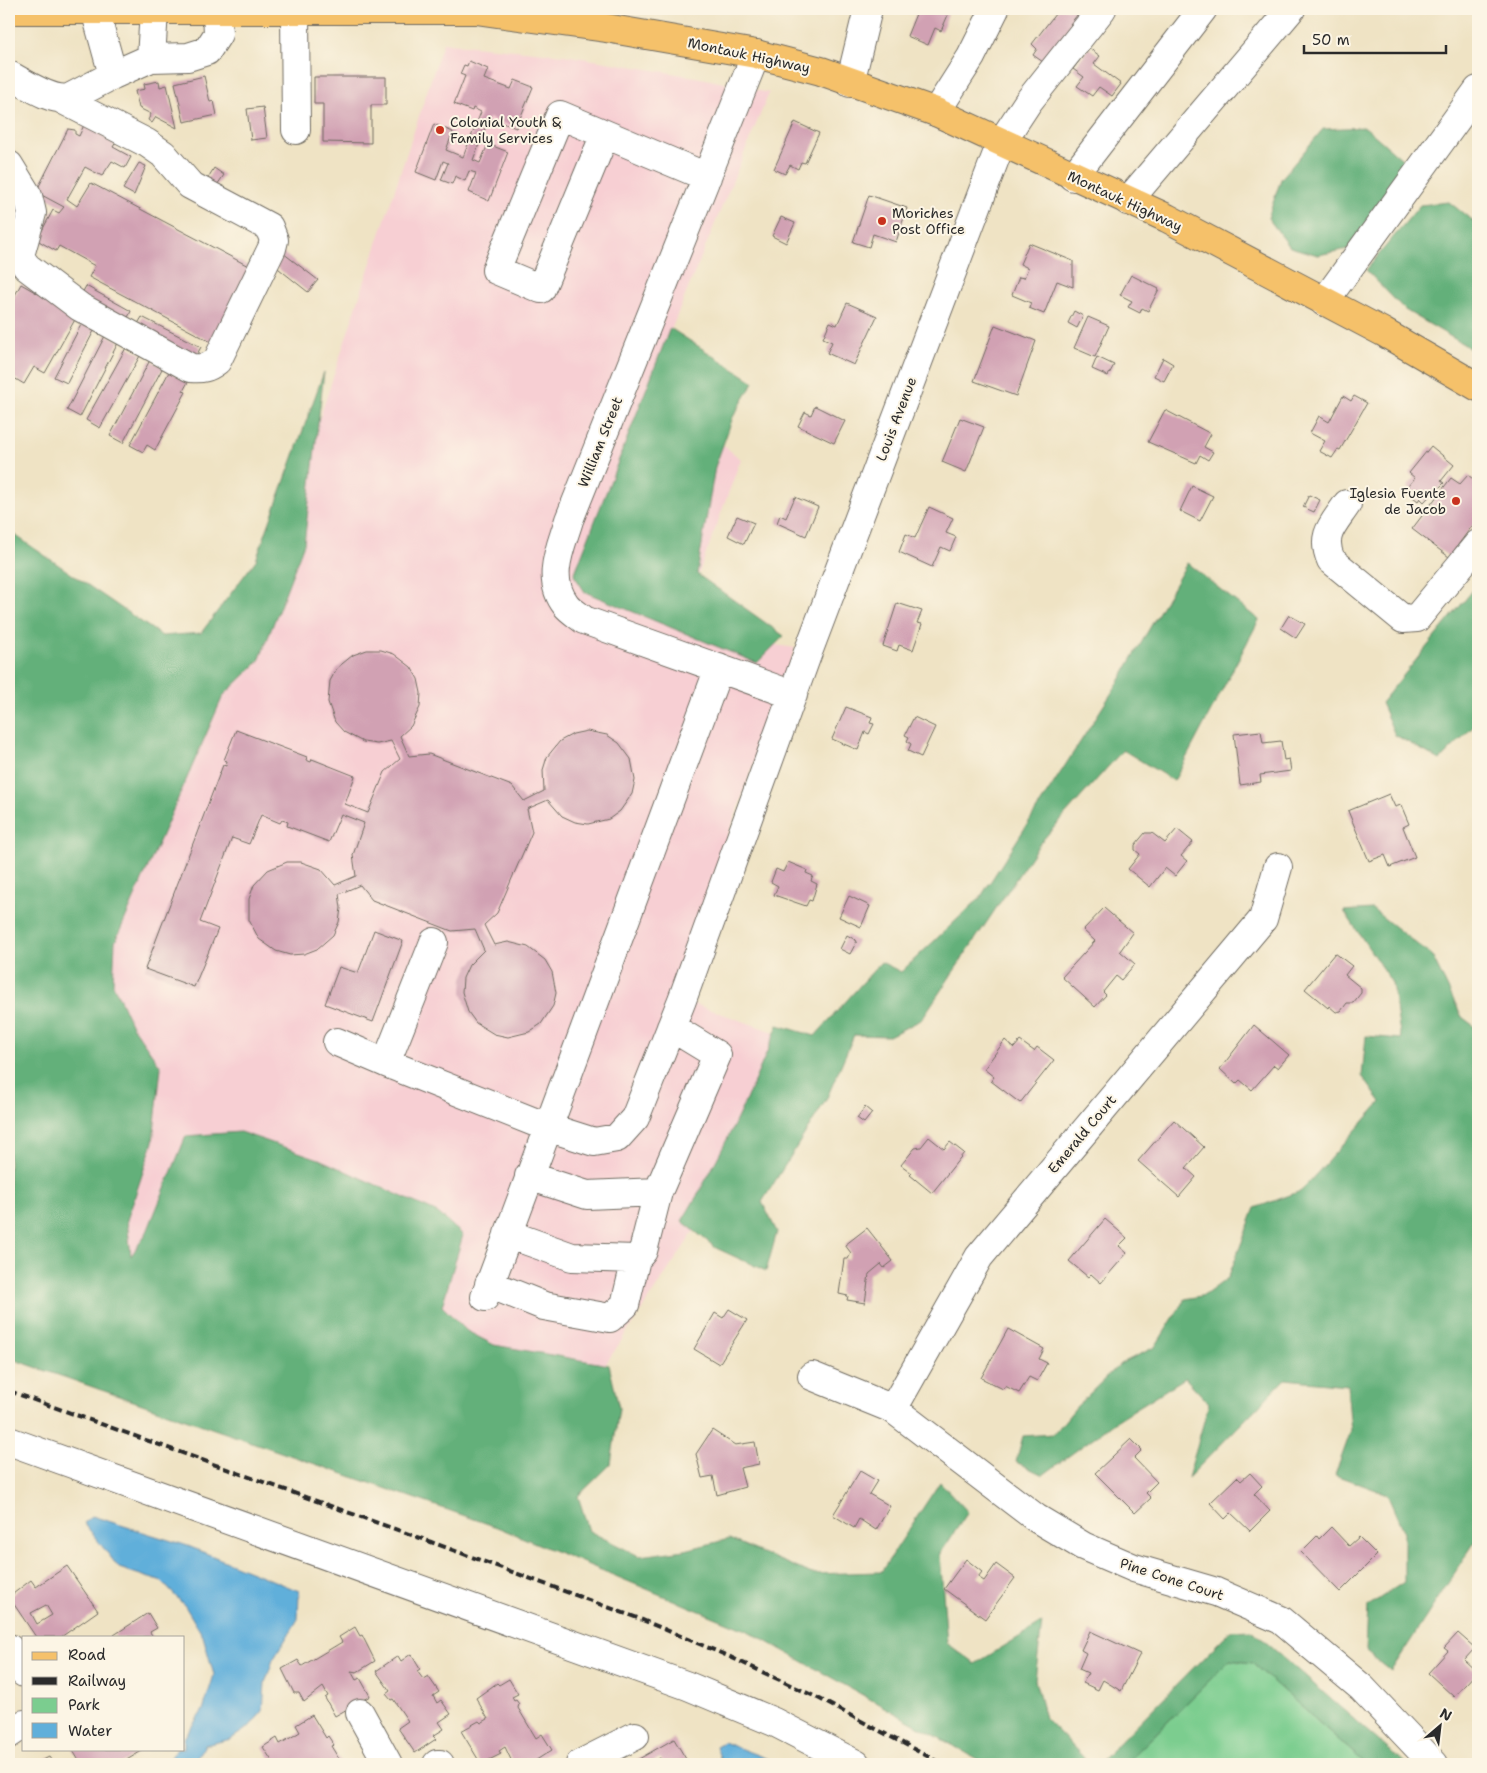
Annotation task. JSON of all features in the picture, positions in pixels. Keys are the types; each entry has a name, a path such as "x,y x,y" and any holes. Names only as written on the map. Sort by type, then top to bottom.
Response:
{"main road":[{"name":"Montauk Highway","path":"9,10 295,11 476,9 606,28 756,54 822,71 850,83 936,112 1073,177 1167,218 1478,387"}],"street":[{"path":"850,83 868,9"},
{"path":"936,112 970,57 995,9"},
{"name":"Louis Avenue","path":"337,1042 547,1127 594,1142 617,1138 635,1118 671,1027 793,695 1001,143 1028,102 1102,9"},
{"path":"1073,177 1203,9"},
{"path":"1128,201 1291,9"},
{"path":"95,10 113,74"},
{"path":"151,58 154,11"},
{"path":"63,100 80,93 113,74 151,58 188,57 207,51 218,34 217,11"},
{"path":"295,11 296,130"},
{"name":"William Street","path":"756,54 569,520 554,568 556,585 566,605 584,620 793,695"},
{"path":"9,76 63,100 147,143 163,154 190,185 269,227 274,240 272,248 217,361 208,367 200,369 191,368 80,307 27,267 22,259 21,252 32,213 28,196 9,165"},
{"path":"1324,302 1478,90"},
{"path":"605,134 542,289 496,270 560,115 707,177"},
{"path":"1347,504 1326,536 1326,547 1331,560 1403,618 1417,618 1478,544"},
{"path":"671,1027 717,1055 658,1192 643,1251 636,1259 625,1305 610,1318 544,1306 487,1291 719,668"},
{"name":"Emerald Court","path":"893,1409 979,1257 1263,919 1278,867"},
{"path":"386,1063 434,942"},
{"path":"529,1176 587,1195 658,1192"},
{"path":"508,1234 572,1257 636,1259"},
{"name":"Pine Cone Court","path":"812,1376 893,1409 1036,1518 1083,1546 1134,1568 1216,1592 1281,1620 1362,1688 1434,1764"},
{"path":"9,1441 688,1686 774,1722 856,1764"},
{"path":"9,1648 22,1670"},
{"path":"360,1713 388,1764"},
{"path":"9,1734 22,1725"},
{"path":"580,1764 635,1736"}],"shaded area":[{"path":"443,43 564,55 701,78 769,93 647,388 741,459 678,630 795,648 671,996 817,1047 497,1527 9,1358 9,1187 298,484"}],"green space":[{"path":"1365,127 1409,165 1348,249 1318,255 1290,247 1268,218 1281,179 1323,129"},
{"path":"1449,202 1478,225 1478,356 1465,345 1405,310 1366,270 1420,205"},
{"path":"670,328 754,382 733,417 715,467 697,574 784,636 757,663 585,592 574,575"},
{"path":"324,372 304,544 259,661 223,696 115,942 113,984 132,1026 161,1067 153,1142 127,1220 131,1256 147,1232 186,1136 240,1132 319,1159 438,1213 463,1235 442,1306 467,1331 494,1345 609,1365 619,1408 611,1464 578,1496 589,1531 639,1556 685,1550 729,1539 812,1574 881,1572 940,1482 968,1512 940,1554 947,1643 975,1664 1042,1623 1035,1680 1045,1718 1090,1764 986,1764 748,1631 497,1527 9,1358 9,531 162,636 201,633 256,560"},
{"path":"1187,563 1259,620 1174,781 1123,750 1040,843 921,1020 889,1036 854,1035 826,1100 762,1202 777,1232 766,1271 716,1248 682,1221 734,1125 778,1025 815,1036 881,962 901,972 980,898 1120,680"},
{"path":"1478,584 1478,722 1440,760 1395,735 1381,703"},
{"path":"1372,909 1432,956 1462,1017 1478,1029 1478,1537 1391,1671 1366,1651 1368,1606 1404,1582 1404,1533 1387,1494 1335,1475 1351,1431 1347,1385 1285,1379 1188,1478 1209,1403 1185,1378 1119,1419 1043,1475 1016,1462 1023,1436 1054,1434 1077,1406 1120,1364 1155,1347 1185,1299 1205,1295 1228,1278 1255,1208 1301,1191 1381,1102 1362,1076 1366,1036 1401,1039 1392,983 1344,911"},
{"path":"1252,1630 1405,1764 1366,1764 1252,1663 1230,1660 1125,1764 1098,1764 1230,1631"},
{"path":"1230,1660 1252,1663 1366,1764 1125,1764"}],"water":[{"path":"92,1516 188,1546 299,1591 298,1619 273,1660 265,1683 263,1711 249,1727 231,1739 205,1745 193,1764 166,1764 176,1750 185,1750 185,1737 203,1710 214,1675 203,1636 185,1606 162,1582 119,1568 84,1523"},
{"path":"723,1742 781,1764 722,1764 716,1746"}],"building":[{"path":"918,9 940,9 939,11 948,15 941,31 935,28 928,45 907,36"},
{"path":"1059,9 1082,9 1070,24 1076,28 1043,62 1033,55 1037,49 1032,44"},
{"path":"1089,48 1100,56 1094,64 1121,84 1112,96 1099,87 1092,96 1077,86 1084,77 1073,69"},
{"name":"Colonial Youth & Family Services","path":"469,61 488,69 484,79 511,89 515,80 533,87 516,128 489,118 473,160 480,163 488,144 508,152 489,201 469,192 476,173 469,171 465,181 455,176 452,184 441,180 448,163 443,161 436,180 416,172 434,124 453,132 446,150 463,157 481,112 473,108 472,111 454,104 465,76 460,74 464,65 467,66"},
{"path":"204,76 210,102 214,101 217,115 184,122 175,83"},
{"path":"314,77 386,77 386,105 371,105 371,143 323,142 323,104 314,104"},
{"path":"159,81 160,87 167,85 177,128 156,117 152,123 148,120 151,114 139,108 135,91 145,89 144,84"},
{"path":"263,107 267,138 251,140 247,109"},
{"path":"795,122 819,133 805,163 801,162 798,169 790,165 785,174 774,169"},
{"path":"84,125 116,142 113,147 131,157 125,168 112,161 102,176 85,167 67,199 77,206 91,183 254,269 215,344 89,277 95,266 59,246 56,251 37,240 53,210 59,213 64,207 36,192 68,129 75,130 75,134 79,136"},
{"path":"139,163 146,166 134,195 123,189"},
{"path":"214,168 224,175 215,188 203,186"},
{"name":"Moriches Post Office","path":"869,195 907,208 896,242 873,234 869,247 853,242"},
{"path":"781,217 795,223 786,243 772,236"},
{"path":"1029,243 1073,261 1073,287 1057,281 1044,314 1029,308 1031,303 1012,295 1019,277 1024,278 1028,268 1020,264"},
{"path":"283,253 318,280 308,292 274,265"},
{"path":"1131,275 1159,289 1148,311 1142,308 1140,313 1128,307 1132,301 1120,295"},
{"path":"21,284 77,316 45,373 34,367 24,384 9,375 9,306"},
{"path":"86,286 131,311 126,322 80,297"},
{"path":"847,303 877,316 854,365 827,353 832,342 823,338 830,322 837,325"},
{"path":"1074,311 1083,316 1077,328 1068,323"},
{"path":"142,317 201,347 195,358 136,327"},
{"path":"1088,317 1109,326 1095,357 1074,348"},
{"path":"83,321 96,327 67,383 54,377"},
{"path":"995,325 1036,341 1016,396 974,381"},
{"path":"106,334 119,341 80,417 67,410"},
{"path":"127,346 141,354 100,428 86,420"},
{"path":"1097,357 1114,365 1108,376 1092,369"},
{"path":"1163,358 1173,364 1164,381 1154,376"},
{"path":"150,360 163,367 123,443 110,436"},
{"path":"169,372 188,382 183,391 186,392 155,450 147,445 143,452 130,445"},
{"path":"1343,396 1351,401 1354,396 1367,403 1340,450 1338,449 1332,458 1319,451 1325,441 1310,433 1319,416 1329,422"},
{"path":"815,406 845,421 834,443 798,426 805,412 811,415"},
{"path":"1165,410 1211,434 1204,447 1213,452 1208,460 1200,455 1196,463 1148,442"},
{"path":"960,418 984,427 966,472 942,462"},
{"path":"1431,446 1454,465 1441,481 1444,483 1437,490 1424,502 1420,498 1418,501 1413,497 1415,494 1407,487 1415,478 1409,473"},
{"name":"Iglesia Fuente de Jacob","path":"1468,475 1478,483 1478,518 1449,557 1412,529 1451,478 1460,484"},
{"path":"1192,486 1213,496 1200,521 1180,511"},
{"path":"1309,495 1320,500 1314,512 1303,507"},
{"path":"795,497 818,507 806,536 777,523 780,515 786,518"},
{"path":"929,507 953,518 946,533 956,537 950,551 941,547 932,567 899,552 906,534 915,538"},
{"path":"737,516 754,523 744,544 728,536"},
{"path":"897,603 922,611 917,623 922,624 913,650 899,645 897,651 883,646"},
{"path":"1289,615 1305,624 1296,638 1281,628"},
{"path":"367,650 381,650 394,654 411,667 418,679 421,693 420,707 411,726 400,736 409,756 429,754 512,786 524,801 544,791 543,770 547,757 560,741 573,734 587,731 607,735 619,743 631,759 635,780 632,794 620,811 609,819 588,824 575,822 562,816 548,800 527,809 532,832 497,913 484,925 494,945 508,942 528,947 545,960 552,972 556,993 553,1006 541,1024 529,1032 508,1037 494,1034 476,1023 468,1012 462,992 463,978 469,965 484,950 475,929 452,931 372,900 360,885 339,894 341,908 339,922 333,935 317,949 304,954 290,955 276,951 259,939 249,920 249,899 254,885 268,870 287,862 301,862 321,869 335,885 356,876 353,855 364,823 341,814 329,842 287,826 288,822 282,820 280,823 261,815 249,844 232,838 200,922 218,929 194,987 145,969 223,765 226,766 227,761 224,760 236,730 307,757 306,760 311,762 312,759 355,776 345,804 368,813 385,772 400,759 391,741 377,744 363,742 344,732 335,722 328,702 330,681 337,668 353,655"},
{"path":"846,707 872,717 870,723 874,724 869,734 865,732 858,750 832,739"},
{"path":"914,717 935,727 921,757 908,751 911,744 907,741 909,737 905,735"},
{"path":"1261,731 1263,743 1281,741 1284,760 1289,759 1291,771 1260,775 1261,782 1240,785 1234,734"},
{"path":"1389,794 1395,807 1401,805 1409,824 1403,827 1415,857 1390,867 1385,855 1369,861 1348,811"},
{"path":"1177,829 1193,842 1181,856 1187,861 1175,876 1165,868 1150,887 1128,869 1140,854 1135,850 1135,845 1145,833 1152,833 1165,843"},
{"path":"788,862 807,870 806,873 813,876 811,881 817,884 812,901 809,900 806,906 774,895 778,886 771,882 776,869 783,872"},
{"path":"849,896 870,906 861,927 839,917"},
{"path":"1104,908 1133,933 1120,951 1135,964 1121,980 1116,976 1103,992 1106,995 1095,1007 1062,977 1095,941 1083,930"},
{"path":"374,930 403,941 373,1022 325,1004 339,967 358,973"},
{"path":"847,935 857,941 850,954 840,949"},
{"path":"1335,953 1352,966 1345,975 1361,988 1361,993 1353,1003 1347,1003 1341,1011 1336,1012 1329,1006 1328,1008 1305,989"},
{"path":"1254,1025 1289,1055 1278,1068 1274,1065 1252,1090 1240,1080 1236,1084 1220,1069"},
{"path":"1005,1040 1014,1048 1020,1041 1034,1051 1037,1047 1054,1060 1020,1103 991,1081 994,1077 984,1069"},
{"path":"865,1107 872,1113 864,1123 857,1118"},
{"path":"1174,1120 1204,1147 1186,1168 1196,1177 1179,1197 1138,1161"},
{"path":"929,1137 944,1149 950,1142 964,1153 932,1193 901,1165 915,1148 921,1147"},
{"path":"1105,1219 1127,1238 1119,1246 1127,1253 1101,1283 1091,1274 1088,1277 1069,1261"},
{"path":"867,1228 893,1261 884,1268 881,1264 869,1274 865,1303 847,1300 848,1296 839,1294 844,1259 848,1259 851,1253 845,1245"},
{"path":"729,1309 747,1320 719,1364 694,1349 715,1313 723,1318"},
{"path":"1008,1329 1044,1349 1039,1359 1047,1363 1037,1381 1029,1377 1019,1393 1005,1386 1003,1389 981,1378"},
{"path":"712,1430 735,1445 755,1442 759,1464 740,1468 745,1487 717,1495 713,1476 702,1478 696,1454"},
{"path":"1131,1439 1142,1450 1134,1458 1157,1482 1146,1493 1151,1498 1135,1513 1095,1473"},
{"path":"860,1471 877,1481 869,1494 890,1506 876,1530 859,1519 854,1528 833,1515"},
{"path":"1250,1473 1262,1486 1254,1494 1270,1511 1250,1531 1231,1513 1225,1519 1210,1503 1237,1477 1241,1481"},
{"path":"1331,1527 1349,1546 1359,1537 1377,1555 1340,1592 1301,1552 1317,1536 1319,1539"},
{"path":"966,1559 982,1572 978,1577 984,1581 996,1564 1015,1578 985,1619 944,1589"},
{"path":"67,1566 98,1611 62,1636 35,1636 9,1597 31,1580 36,1587","holes":["46,1605 52,1615 37,1624 31,1613"]},
{"path":"148,1613 157,1628 150,1632 152,1636 114,1635"},
{"path":"355,1627 360,1636 362,1635 375,1661 357,1672 351,1671 356,1680 360,1678 370,1696 335,1716 325,1698 328,1696 323,1687 304,1702 299,1693 294,1693 282,1669 298,1660 302,1666 342,1642 339,1637"},
{"path":"1090,1631 1140,1654 1121,1691 1103,1680 1098,1690 1083,1683 1088,1673 1079,1669 1086,1653 1081,1650"},
{"path":"1458,1633 1475,1648 1464,1660 1477,1672 1454,1697 1428,1673 1448,1651 1444,1648"},
{"path":"411,1654 420,1669 417,1671 423,1679 428,1676 439,1692 433,1696 437,1703 441,1700 451,1714 439,1722 444,1729 433,1736 436,1739 415,1753 398,1728 408,1721 393,1699 391,1700 386,1694 390,1691 376,1671 398,1656 401,1661"},
{"path":"509,1679 518,1694 512,1697 519,1704 518,1708 536,1738 542,1734 552,1750 530,1764 513,1764 505,1747 499,1751 501,1754 481,1764 461,1731 479,1721 481,1723 488,1719 476,1698 497,1683 499,1685"},
{"path":"312,1715 326,1738 328,1736 334,1745 331,1746 342,1764 274,1764 263,1747 277,1738 280,1744 300,1732 296,1725"},
{"path":"674,1739 689,1764 664,1764 660,1758 650,1764 630,1764"},
{"path":"73,1750 143,1750 120,1764 81,1764"},
{"path":"49,1757 54,1764 35,1764"}],"railway":[{"path":"9,1391 640,1619 728,1656 814,1696 942,1764"}],"place":[{"name":"Colonial Youth & Family Services","path":"440,130"},
{"name":"Moriches Post Office","path":"882,221"},
{"name":"Iglesia Fuente de Jacob","path":"1456,501"}]}
